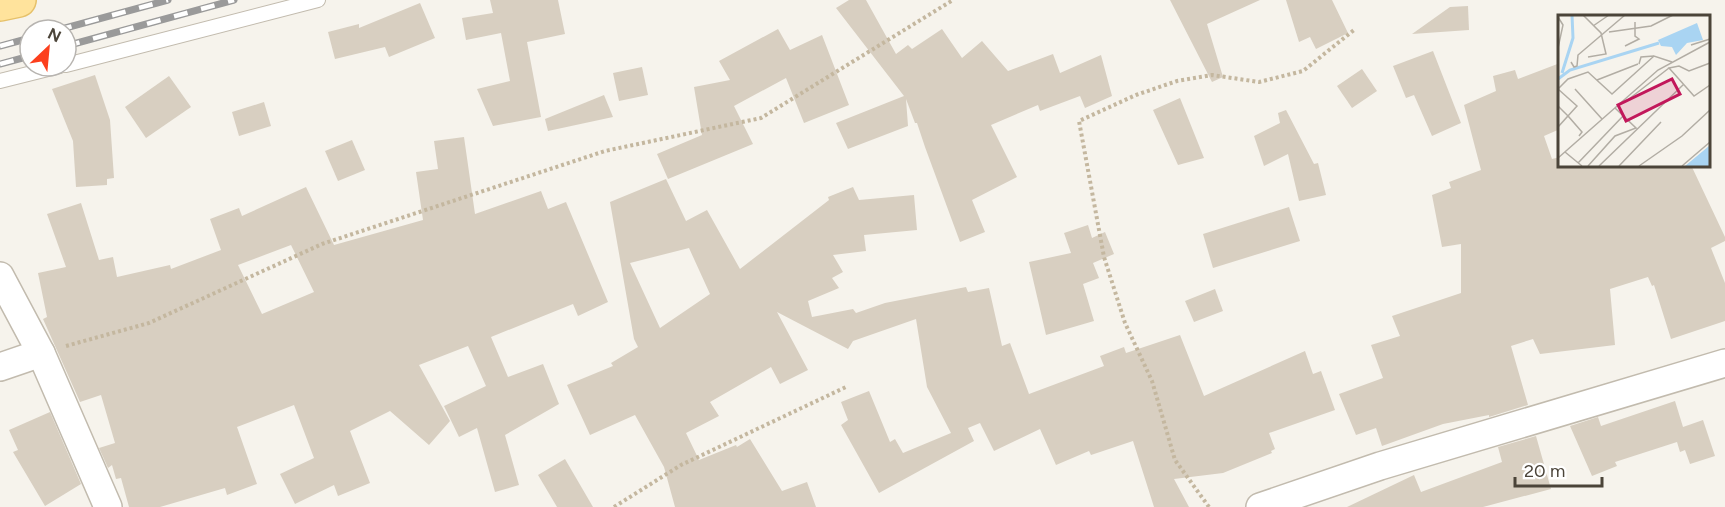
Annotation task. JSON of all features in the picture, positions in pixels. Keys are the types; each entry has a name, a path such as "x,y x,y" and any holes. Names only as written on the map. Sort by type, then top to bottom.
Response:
{"main road":[{"path":"0,4 19,0"}],"street":[{"path":"0,276 41,353 108,507"},
{"path":"0,368 41,353"},
{"path":"1260,507 1380,466 1725,363"}],"lane":[{"path":"78,61 318,0"},
{"path":"0,81 18,76"}],"path":[{"path":"41,353 149,323 322,244 605,151 761,118 953,0"},
{"path":"1209,507 1175,460 1152,381 1125,323 1104,257 1079,121 1136,95 1177,81 1212,75 1259,82 1303,71 1354,30"},
{"path":"614,507 681,465 846,387"}],"building":[{"path":"490,0 558,0 565,34 527,42 541,117 493,126 477,89 510,81 501,33 466,40 462,18 493,13"},
{"path":"849,0 866,0 896,54 908,45 912,49 942,29 962,58 982,41 1008,71 1053,54 1060,73 1101,55 1112,96 1085,108 1080,96 1040,111 1038,105 991,125 1017,177 972,200 985,232 960,242 917,123 915,123 906,99 908,126 848,149 836,123 904,96 836,8"},
{"path":"1170,0 1260,0 1207,24 1223,77 1212,82"},
{"path":"1286,0 1332,0 1348,33 1316,49 1310,37 1299,42"},
{"path":"420,3 435,38 389,57 385,47 335,59 328,32 359,24 359,28"},
{"path":"1468,6 1469,30 1412,34 1450,7"},
{"path":"778,29 790,50 822,35 849,105 804,123 786,78 734,106 753,144 668,179 657,154 702,135 694,87 730,80 719,61"},
{"path":"1433,51 1461,123 1432,136 1414,95 1406,98 1393,66"},
{"path":"1558,64 1558,130 1544,136 1552,159 1558,158 1558,166 1691,166 1725,237 1725,241 1711,248 1725,283 1725,321 1671,339 1654,285 1652,286 1648,277 1610,289 1615,345 1540,354 1533,339 1511,346 1528,405 1489,417 1489,415 1443,424 1382,446 1376,428 1356,435 1339,394 1383,378 1371,345 1400,336 1392,316 1461,293 1461,244 1442,247 1432,195 1451,188 1449,182 1481,170 1464,105 1496,91 1493,76 1515,70 1518,79"},
{"path":"642,67 648,95 619,101 613,73"},
{"path":"1362,69 1377,91 1352,108 1337,86"},
{"path":"95,75 110,120 114,178 107,179 107,185 76,187 73,141 52,89"},
{"path":"169,76 191,107 146,138 125,107"},
{"path":"604,95 613,117 548,131 545,119"},
{"path":"1180,98 1204,158 1178,165 1153,110"},
{"path":"264,102 271,126 239,136 232,112"},
{"path":"1286,110 1314,164 1318,163 1326,195 1299,201 1288,154 1264,166 1254,136 1280,123 1278,113"},
{"path":"464,137 475,214 541,191 548,209 566,202 608,302 578,316 573,304 491,337 508,377 543,364 559,404 505,435 519,485 495,492 477,428 459,437 444,406 486,386 468,346 419,365 450,421 429,445 390,411 350,431 370,483 338,496 334,485 295,504 280,474 314,458 294,405 237,427 257,484 227,495 225,488 160,507 129,507 121,478 116,479 112,465 108,468 99,448 115,443 101,395 80,402 43,319 47,317 38,273 66,267 47,214 81,203 99,260 113,257 117,277 170,265 171,269 221,250 210,219 239,208 242,216 306,187 334,245 423,220 416,172 438,169 434,141","holes":["291,245 314,292 262,314 238,265"]},
{"path":"352,140 365,170 338,181 325,151"},
{"path":"666,179 686,221 707,210 740,269 829,200 828,197 853,187 859,200 914,195 917,230 864,235 866,251 833,255 843,272 832,278 839,288 808,301 812,317 853,309 856,313 885,303 966,287 968,292 989,288 1002,346 1010,343 1029,394 1104,366 1100,356 1124,347 1126,353 1180,335 1204,396 1305,351 1313,374 1321,371 1335,410 1269,433 1275,449 1271,451 1272,453 1223,473 1174,479 1189,507 1154,507 1133,441 1091,455 1089,451 1056,465 1040,429 994,451 980,423 968,428 974,441 879,493 841,425 848,420 841,402 869,391 890,442 895,439 903,453 951,433 927,387 916,319 853,341 848,349 777,312 808,370 780,384 771,367 710,402 719,416 686,433 699,460 736,445 737,447 750,439 782,491 807,482 816,507 675,507 664,467 635,415 590,435 567,385 613,366 611,363 638,347 634,339 610,202","holes":["689,248 710,294 660,328 630,263"]},
{"path":"1289,207 1300,241 1213,268 1203,234"},
{"path":"1088,225 1092,238 1105,232 1114,254 1093,263 1099,278 1083,284 1094,321 1046,335 1029,262 1071,253 1064,233"},
{"path":"1215,289 1223,311 1194,322 1185,301"},
{"path":"1675,401 1683,427 1703,420 1715,456 1690,464 1685,450 1680,452 1677,442 1615,462 1617,466 1592,476 1570,426 1598,417 1601,426"},
{"path":"50,412 81,484 45,506 13,452 18,450 9,430"},
{"path":"1536,436 1551,489 1483,507 1347,507 1414,475 1421,492 1502,462 1498,447"},
{"path":"565,459 593,507 557,507 538,475"}],"railway":[{"path":"78,25 168,0"},
{"path":"78,43 234,0"},
{"path":"0,46 18,41"},
{"path":"0,64 18,59"}]}
